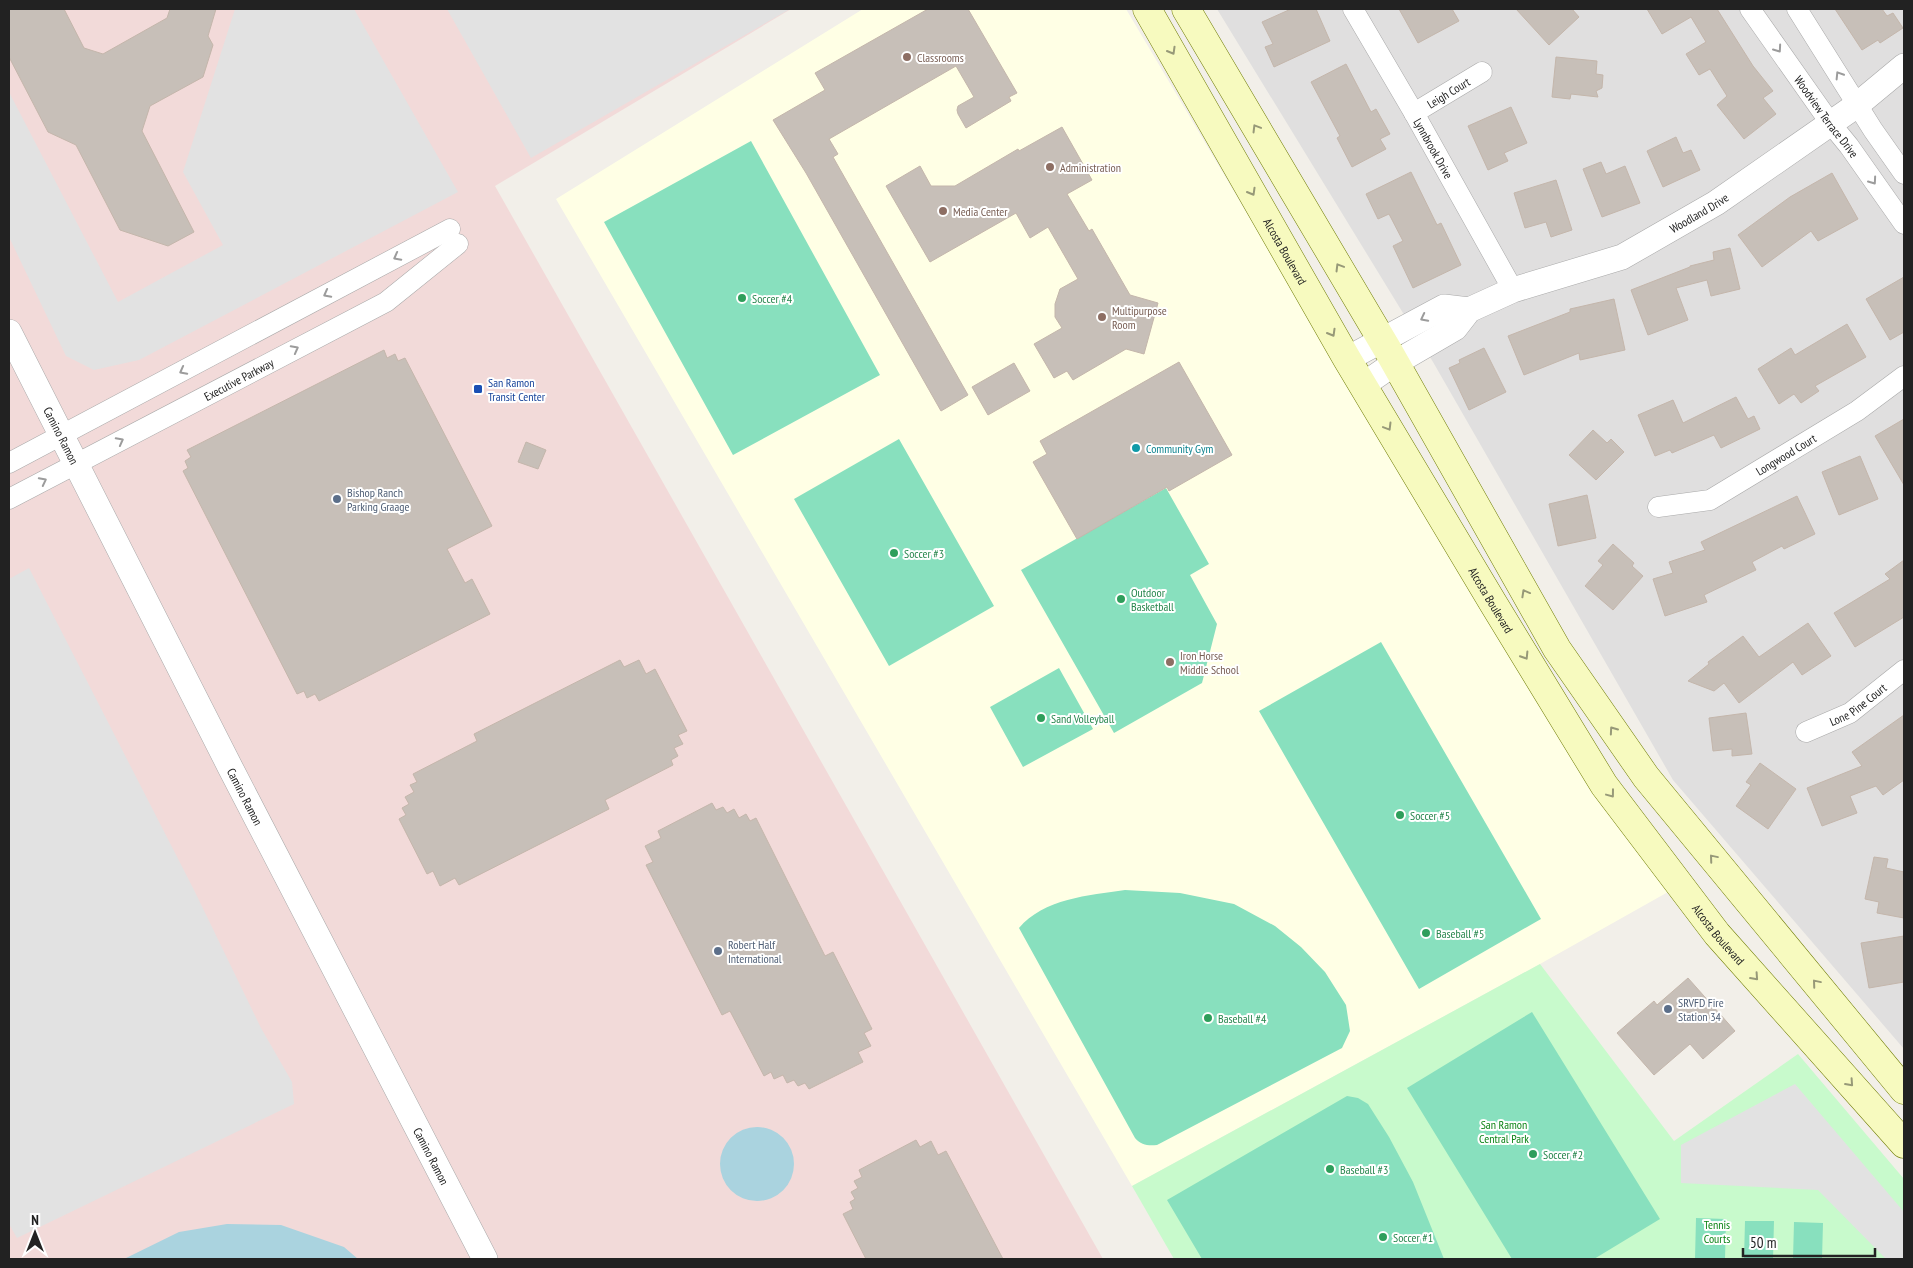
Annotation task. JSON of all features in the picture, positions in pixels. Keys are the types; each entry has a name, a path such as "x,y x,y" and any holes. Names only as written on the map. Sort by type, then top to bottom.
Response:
{"main road":[{"name":"Alcosta Boulevard","path":"1147,9 1347,359 1604,785 1716,934 1904,1144"},
{"path":"1186,9 1395,363 1557,650 1640,769 1904,1090"}],"street":[{"name":"Lynnbrook Drive","path":"1352,9 1414,113 1513,290"},
{"name":"Woodview Terrace Drive","path":"1750,9 1830,124 1849,146 1904,224"},
{"path":"1797,9 1904,174"},
{"name":"Woodland Drive","path":"1363,385 1395,363 1455,328 1469,310 1513,290 1622,256 1716,203 1858,105 1904,66"},
{"name":"Leigh Court","path":"1414,113 1482,72"},
{"name":"Executive Parkway","path":"9,463 454,237 386,302 9,499"},
{"path":"1347,359 1444,307 1469,310"},
{"name":"Camino Ramon","path":"9,332 226,760 485,1259"},
{"name":"Longwood Court","path":"1658,507 1710,500 1856,411 1904,376"},
{"name":"Lone Pine Court","path":"1806,732 1850,713 1904,670"}],"shaded area":[{"path":"9,9 791,9 495,186 1103,1259 9,1259"},
{"path":"235,9 354,9 458,192 139,360 94,370 66,356 9,237 9,92 118,302 223,245 183,172"},
{"path":"447,9 790,9 531,158"},
{"name":"Iron Horse Middle School","path":"863,9 1126,9 1439,538 1668,892 1540,964 1132,1186 556,199"},
{"path":"1217,9 1904,9 1904,1049 1673,780 1433,362"},
{"path":"29,568 194,890 261,1028 292,1082 294,1104 17,1238 9,1224 9,579"},
{"path":"1795,1084 1904,1212 1904,1259 1886,1259 1818,1190 1681,1183 1681,1145"}],"green space":[{"name":"Soccer #4","path":"751,141 880,375 733,455 604,222"},
{"name":"Soccer #3","path":"899,439 994,606 889,666 794,499"},
{"name":"Outdoor Basketball","path":"1166,488 1209,564 1190,575 1217,624 1202,683 1114,733 1021,570"},
{"name":"Soccer #5","path":"1381,642 1541,919 1419,989 1259,711"},
{"name":"Sand Volleyball","path":"1059,668 1093,729 1023,767 990,707"},
{"name":"Baseball #4","path":"1125,890 1180,893 1234,904 1275,926 1301,947 1325,972 1346,1005 1350,1031 1342,1048 1157,1145 1142,1144 1135,1138 1019,928 1029,918 1054,905 1082,897"},
{"name":"San Ramon Central Park","path":"1540,964 1674,1141 1798,1054 1904,1179 1904,1259 1174,1259 1132,1186"},
{"name":"Soccer #2","path":"1532,1012 1660,1219 1594,1259 1512,1259 1407,1088"},
{"path":"1347,1096 1358,1098 1368,1104 1389,1137 1413,1182 1444,1259 1202,1259 1167,1200"},
{"name":"Tennis Courts","path":"1696,1218 1726,1219 1725,1259 1695,1259"},
{"path":"1745,1221 1774,1221 1773,1259 1744,1259"},
{"path":"1794,1222 1823,1223 1822,1259 1793,1259"}],"water":[{"path":"757,1127 778,1133 788,1143 794,1164 788,1185 778,1195 757,1201 736,1195 726,1185 720,1164 726,1143 736,1133"},
{"path":"227,1224 281,1225 344,1247 358,1259 124,1259 179,1232"}],"building":[{"path":"9,9 64,9 84,48 103,54 167,18 170,9 216,9 208,36 213,45 203,77 150,106 142,131 194,232 168,246 120,230 76,145 48,132 9,57"},
{"path":"928,9 968,9 1017,93 1009,97 1011,101 966,128 958,114 958,106 974,97 956,66 829,139 838,154 833,157 968,395 941,411 806,173 773,120 825,90 815,73"},
{"path":"1291,9 1316,9 1330,41 1274,67 1265,47 1273,44 1262,22"},
{"path":"1399,9 1452,9 1459,21 1418,43"},
{"path":"1516,9 1572,9 1579,17 1549,45"},
{"path":"1647,9 1717,9 1753,66 1773,91 1763,98 1776,114 1744,139 1717,105 1727,96 1710,69 1699,75 1686,54 1706,42 1691,17 1662,34"},
{"path":"1835,9 1882,9 1887,16 1893,13 1903,28 1880,43 1878,40 1862,50"},
{"path":"1556,57 1597,61 1596,74 1603,75 1602,88 1596,91 1598,97 1571,94 1570,99 1552,97"},
{"path":"1346,64 1371,112 1376,109 1390,134 1380,139 1386,149 1352,167 1337,138 1340,136 1311,82"},
{"path":"1511,107 1527,143 1504,153 1508,161 1488,170 1468,126"},
{"path":"1062,127 1092,180 1067,194 1089,231 1092,229 1130,295 1158,303 1144,354 1126,349 1073,380 1067,371 1054,378 1034,344 1062,328 1055,317 1055,304 1060,289 1078,279 1048,227 1030,238 1016,213 930,262 886,186 920,166 931,186 955,186 1018,149 1019,151"},
{"path":"1676,137 1683,153 1691,150 1700,170 1663,187 1647,151"},
{"path":"1601,162 1606,174 1625,166 1640,203 1602,217 1583,169"},
{"path":"1411,172 1437,225 1441,223 1461,265 1413,288 1393,246 1403,241 1389,214 1378,219 1366,194"},
{"path":"1832,173 1858,219 1818,241 1811,231 1762,267 1738,235 1790,197"},
{"path":"1556,180 1572,230 1551,237 1546,222 1525,228 1514,193"},
{"path":"1730,248 1740,289 1711,296 1707,280 1676,288 1688,320 1648,335 1631,290 1690,266 1714,260 1713,252"},
{"path":"1904,277 1904,332 1890,340 1866,299"},
{"path":"1614,299 1625,350 1580,360 1579,353 1524,375 1508,336 1570,312 1570,309"},
{"path":"1847,324 1866,357 1815,386 1819,391 1801,403 1794,394 1779,404 1758,369 1791,348 1795,355"},
{"path":"1484,348 1506,392 1469,410 1449,368 1460,363 1459,360"},
{"name":"Bishop Ranch Parking Graage","path":"384,350 387,358 395,354 398,361 405,358 492,526 447,549 465,583 472,579 490,614 319,701 315,694 307,698 304,691 297,694 183,471 188,468 185,461 191,457 187,450"},
{"name":"Community Gym","path":"1179,362 1232,455 1169,491 1167,487 1077,539 1033,462 1047,454 1040,441"},
{"path":"1014,363 1030,391 988,415 972,387"},
{"path":"1736,397 1748,419 1754,416 1760,429 1721,448 1714,435 1672,453 1670,450 1655,456 1638,415 1673,400 1683,423"},
{"path":"1904,419 1904,485 1875,436"},
{"path":"1593,430 1607,443 1611,439 1624,452 1596,480 1569,455"},
{"path":"526,442 546,450 538,469 518,462"},
{"path":"1860,456 1878,499 1839,515 1822,472"},
{"path":"1587,495 1596,538 1558,546 1549,504"},
{"path":"1797,496 1815,534 1784,549 1782,546 1752,562 1756,570 1704,595 1707,602 1665,616 1653,579 1673,573 1669,562 1705,550 1701,542"},
{"path":"1613,544 1634,563 1632,566 1643,576 1613,610 1585,586 1603,565 1598,561"},
{"path":"1904,560 1904,617 1855,647 1834,613 1890,579 1885,574"},
{"path":"1808,623 1831,656 1802,675 1793,662 1739,703 1724,683 1714,691 1688,681 1709,664 1708,662 1743,636 1759,657"},
{"path":"620,660 624,667 639,660 646,674 655,669 687,731 678,735 683,744 674,748 678,756 671,760 673,765 605,800 609,809 459,885 455,878 440,886 433,871 427,874 399,819 406,815 402,808 409,804 405,797 414,792 410,785 417,782 413,774 477,741 474,734"},
{"path":"1746,713 1752,754 1732,756 1732,749 1713,751 1709,718"},
{"path":"1904,715 1904,780 1883,795 1876,786 1850,796 1857,813 1822,826 1807,788 1862,766 1852,752"},
{"path":"1760,763 1796,789 1768,829 1736,806 1751,785 1746,782"},
{"path":"712,803 716,810 723,807 727,813 734,809 739,818 746,814 750,821 756,818 825,956 833,952 872,1029 864,1033 871,1046 858,1052 863,1062 809,1089 805,1083 798,1086 794,1080 787,1083 783,1075 774,1079 771,1072 764,1076 730,1011 722,1015 646,865 653,862 645,846 661,838 658,831"},
{"path":"1874,857 1888,859 1886,868 1904,872 1904,918 1877,913 1879,902 1865,899"},
{"path":"1904,936 1904,982 1869,988 1861,943"},
{"path":"1688,978 1735,1031 1703,1059 1690,1044 1654,1075 1617,1033 1654,1001 1657,1005"},
{"path":"916,1140 920,1147 931,1141 938,1155 946,1151 1003,1259 866,1259 843,1214 853,1209 850,1202 855,1199 851,1192 858,1188 854,1181 862,1177 859,1170"}],"place":[{"name":"Classrooms","path":"907,57"},
{"name":"Administration","path":"1050,167"},
{"name":"Media Center","path":"943,211"},
{"name":"Soccer #4","path":"742,298"},
{"name":"Multipurpose Room","path":"1102,317"},
{"name":"San Ramon Transit Center","path":"478,389"},
{"name":"Community Gym","path":"1136,448"},
{"name":"Bishop Ranch Parking Graage","path":"337,499"},
{"name":"Soccer #3","path":"894,553"},
{"name":"Outdoor Basketball","path":"1121,599"},
{"name":"Iron Horse Middle School","path":"1170,662"},
{"name":"Sand Volleyball","path":"1041,718"},
{"name":"Soccer #5","path":"1400,815"},
{"name":"Baseball #5","path":"1426,933"},
{"name":"Robert Half International","path":"718,951"},
{"name":"SRVFD Fire Station 34","path":"1668,1009"},
{"name":"Baseball #4","path":"1208,1018"},
{"name":"Soccer #2","path":"1533,1154"},
{"name":"Baseball #3","path":"1330,1169"},
{"name":"Soccer #1","path":"1383,1237"}]}
